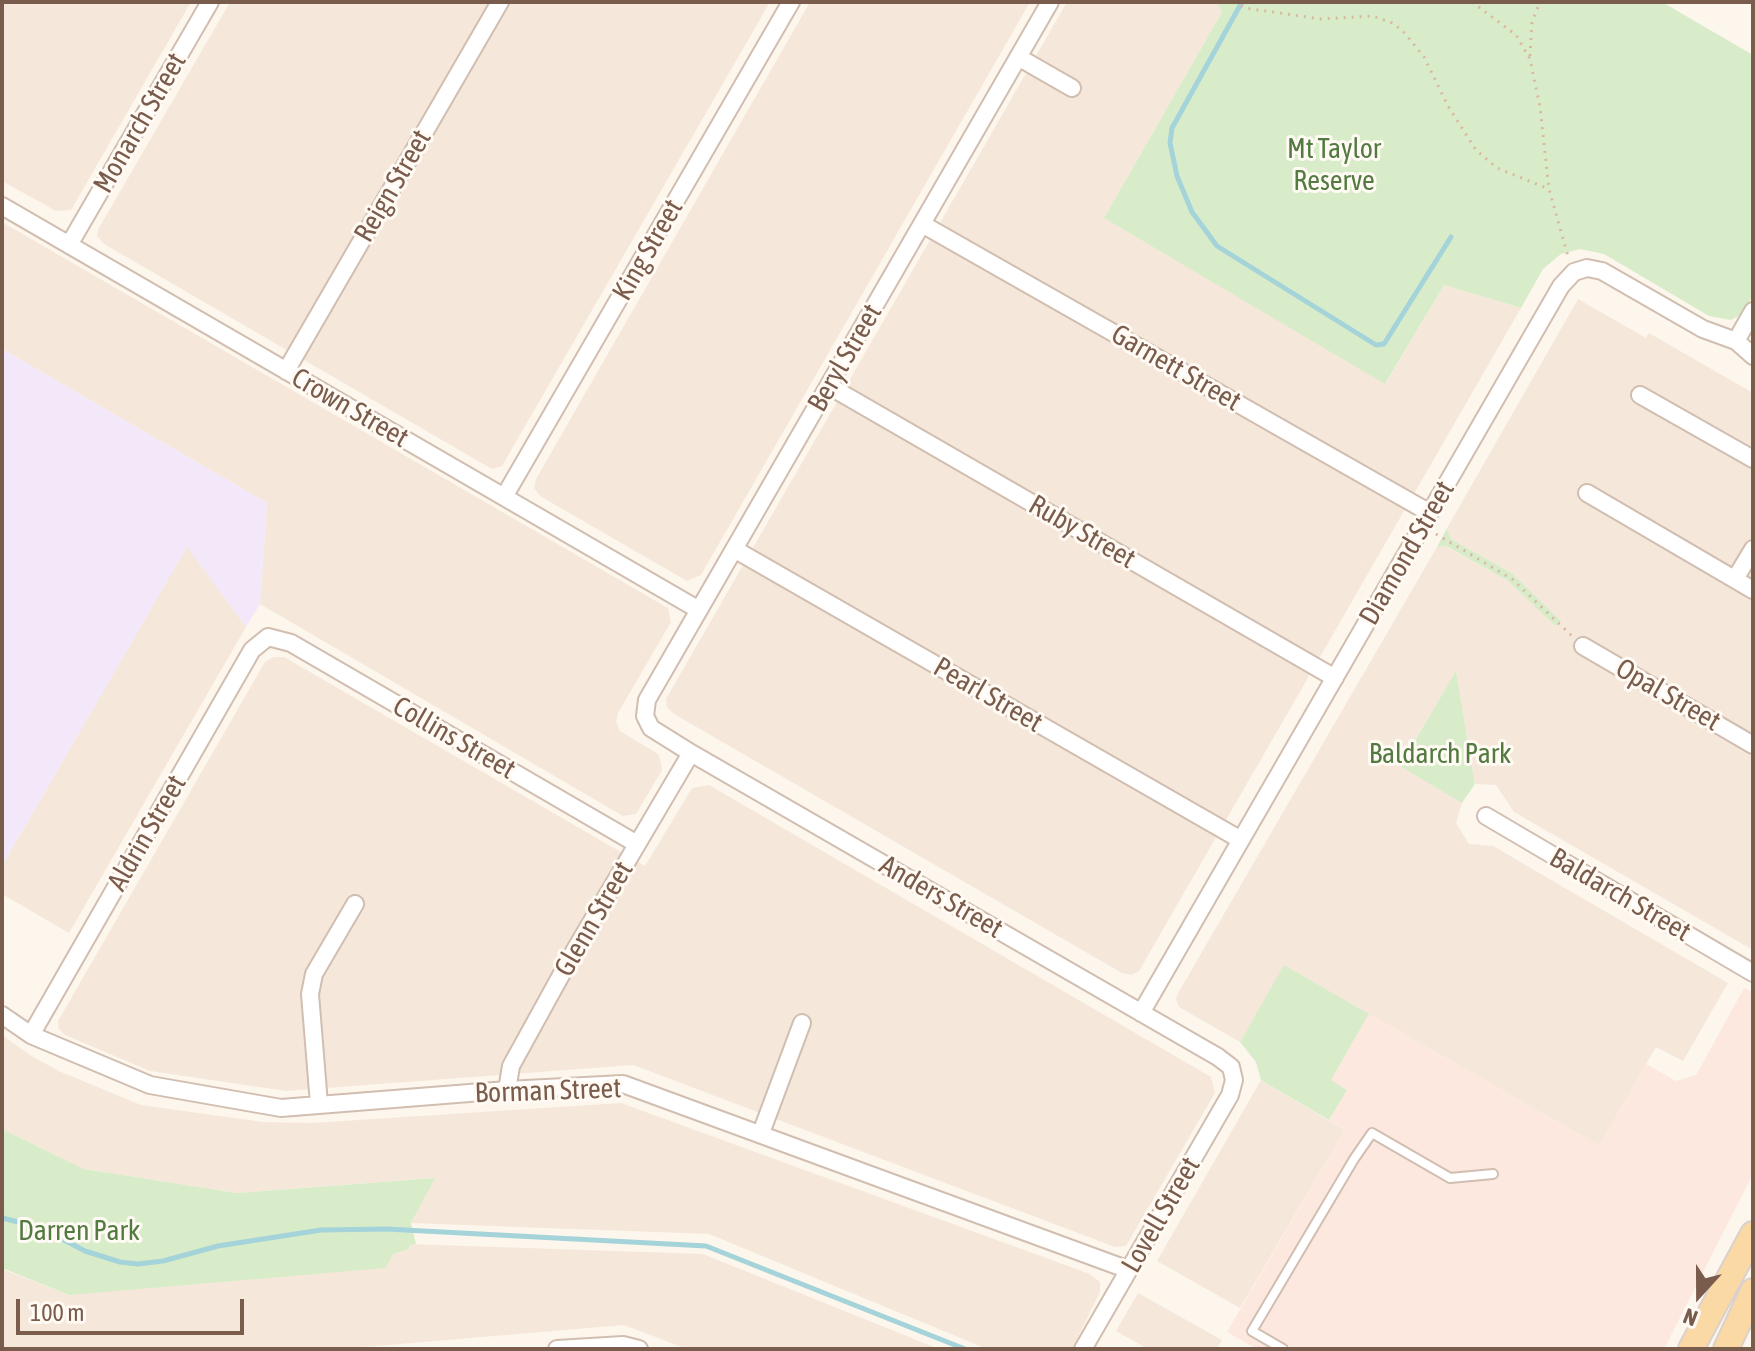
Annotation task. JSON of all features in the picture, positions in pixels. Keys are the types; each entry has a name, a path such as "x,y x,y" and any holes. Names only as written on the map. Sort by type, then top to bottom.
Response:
{"main road":[{"path":"1691,1349 1753,1234"},
{"path":"1726,1349 1753,1291"}],"street":[{"name":"Monarch Street","path":"69,245 210,2"},
{"name":"Reign Street","path":"286,371 500,2"},
{"name":"King Street","path":"504,497 791,2"},
{"name":"Beryl Street","path":"645,716 647,700 1050,2"},
{"path":"1018,57 1072,88"},
{"name":"Crown Street","path":"2,206 699,610"},
{"name":"Garnett Street","path":"922,224 1426,520"},
{"path":"1574,272 1587,268 1602,271 1703,329 1736,341 1753,356"},
{"name":"Diamond Street","path":"1141,1013 1561,286 1574,272"},
{"path":"1736,341 1753,311"},
{"name":"Ruby Street","path":"829,386 1335,678"},
{"path":"1640,395 1753,459"},
{"path":"1587,493 1753,590"},
{"name":"Pearl Street","path":"734,549 1241,840"},
{"path":"1735,579 1753,549"},
{"name":"Collins Street","path":"268,637 291,643 637,844"},
{"name":"Aldrin Street","path":"31,1035 252,650 268,637"},
{"name":"Opal Street","path":"1583,646 1753,745"},
{"name":"Anders Street","path":"645,716 651,728 691,753 1218,1057 1231,1067 1234,1080"},
{"name":"Glenn Street","path":"507,1090 511,1066 576,948 691,753"},
{"name":"Baldarch Street","path":"1486,816 1753,973"},
{"path":"319,1104 310,994 314,974 355,904"},
{"name":"Borman Street","path":"2,1015 31,1035 150,1085 281,1108 623,1084 1129,1270"},
{"path":"761,1133 802,1023"},
{"name":"Lovell Street","path":"1083,1349 1230,1095 1234,1080"},
{"path":"557,1349 623,1345 639,1349"}],"lane":[{"path":"1283,1349 1252,1331 1372,1133 1450,1178 1493,1174"}],"path":[{"path":"1472,2 1516,35 1530,59"},
{"path":"1540,2 1532,22 1530,59 1540,107 1549,189 1574,272"},
{"path":"1235,4 1321,19 1373,16 1392,23 1403,31 1424,57 1448,106 1476,150 1497,168 1549,189"},
{"path":"1426,520 1512,579 1583,646"}],"shaded area":[{"path":"2,2 191,2 71,210 56,211 2,181"},
{"path":"230,2 770,2 502,466 492,469 104,244 97,236"},
{"path":"810,2 1030,2 701,575 687,581 540,496 534,488 536,479"},
{"path":"1067,2 1217,2 1222,12 1104,218 1386,383 1444,285 1521,308 1139,971 1131,975 1122,973 674,714 667,707 666,699"},
{"path":"2,222 668,608 671,622 618,713 616,722 620,731 658,754 661,762 662,770 636,814 623,816 260,604 267,503 2,349"},
{"path":"1578,299 1646,338 1649,333 1753,393 1753,950 1514,812 1496,785 1475,784 1456,672 1400,765 1462,803 1456,823 1469,844 1493,846 1728,983 1683,1061 1656,1047 1599,1146 1285,966 1240,1042 1179,1007 1176,1000 1437,547 1445,546 1508,581 1555,626 1561,621 1512,573 1451,539 1447,528"},
{"path":"2,349 267,503 260,604 246,627 187,547 2,866"},
{"path":"187,546 246,627 69,933 2,894 2,866"},
{"path":"274,657 284,657 645,866 692,788 709,785 1211,1077 1215,1093 1126,1246 1115,1247 633,1065 286,1091 150,1071 65,1035 59,1029 58,1021 265,662"},
{"path":"1744,988 1753,992 1753,1174 1664,1349 1257,1349 1227,1332 1345,1130 1329,1120 1347,1090 1331,1080 1369,1014 1599,1146 1646,1064 1676,1081 1696,1075"},
{"path":"2,1035 61,1072 141,1105 263,1122 312,1123 621,1103 1090,1274 1100,1282 1100,1292 1072,1349 987,1349 709,1234 411,1223 434,1178 237,1193 84,1169 2,1129"},
{"path":"1261,1080 1345,1130 1240,1308 1157,1261"},
{"path":"409,1244 703,1254 939,1349 687,1349 624,1325 341,1349 2,1349 2,1269 69,1295 393,1254 407,1250"},
{"path":"1138,1293 1222,1340 1217,1349 1148,1349 1116,1331"}],"green space":[{"name":"Mt Taylor Reserve","path":"1217,2 1662,2 1753,55 1753,295 1742,314 1731,320 1709,316 1604,254 1580,249 1561,254 1543,269 1521,308 1444,285 1385,384 1104,218 1222,12"},
{"path":"1447,528 1451,539 1512,573 1561,621 1555,626 1508,581 1446,546 1437,547"},
{"name":"Baldarch Park","path":"1456,671 1475,784 1462,803 1400,766"},
{"path":"1284,965 1369,1014 1331,1080 1347,1090 1329,1120 1261,1080 1256,1062 1240,1042"},
{"name":"Darren Park","path":"2,1129 84,1169 237,1193 435,1178 411,1223 416,1244 393,1254 385,1268 69,1295 2,1268"}],"waterway":[{"path":"1242,2 1172,128 1170,143 1177,176 1192,212 1217,246 1376,345 1384,344 1451,237"},
{"path":"2,1218 39,1227 85,1251 138,1264 163,1261 218,1246 321,1230 386,1229 706,1246 965,1349"}]}
